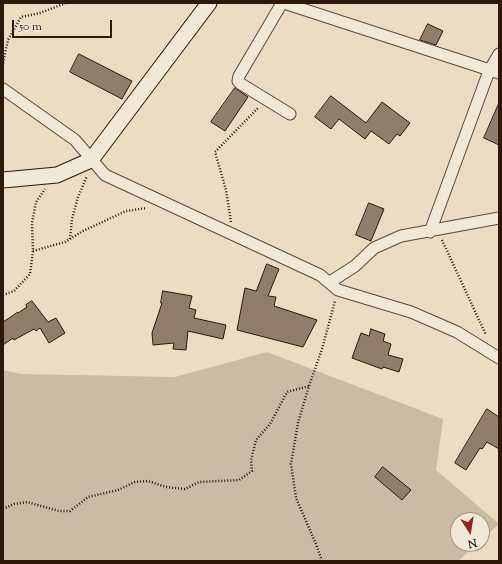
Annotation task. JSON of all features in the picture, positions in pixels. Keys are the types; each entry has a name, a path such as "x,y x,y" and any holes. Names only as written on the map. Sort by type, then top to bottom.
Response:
{"main road":[{"path":"3,180 57,175 91,160 209,3"}],"street":[{"path":"290,114 238,81 239,76 283,3 494,72"},
{"path":"430,232 494,72 499,54"},
{"path":"3,89 75,140 105,175 320,275 338,290 411,312 437,322 497,356"},
{"path":"330,282 355,266 374,248 401,236 430,232 499,218"}],"path":[{"path":"3,63 8,40 21,17 40,13 66,3"},
{"path":"234,236 226,190 216,152 266,100"},
{"path":"70,239 72,219 78,197 87,177 91,160"},
{"path":"3,295 14,291 30,274 33,251 32,223 36,202 50,182 57,175"},
{"path":"33,251 65,242 83,231 126,212 146,208 160,201"},
{"path":"430,232 442,241 497,356"},
{"path":"322,561 296,498 291,464 298,423 322,349 338,290"},
{"path":"3,509 14,504 27,502 59,511 70,511 88,497 118,490 135,482 148,481 166,487 185,490 199,482 239,480 252,471 251,460 256,440 270,424 287,392 309,386"}],"shaded area":[{"path":"267,352 443,419 436,470 485,512 450,512 450,552 468,552 458,561 3,561 3,370 20,374 175,377"},
{"path":"490,516 499,524 490,532"}],"building":[{"path":"428,24 443,31 436,45 420,40"},
{"path":"79,54 132,81 122,99 70,72"},
{"path":"235,88 248,97 225,131 211,122"},
{"path":"331,96 366,123 382,102 410,123 400,136 397,134 389,144 371,131 365,139 339,119 331,129 315,117"},
{"path":"499,103 499,145 484,138"},
{"path":"369,203 384,209 371,241 356,235"},
{"path":"267,264 279,269 268,296 276,297 274,306 317,320 303,347 237,330 245,288 256,291"},
{"path":"163,291 192,296 189,308 196,310 194,318 226,325 223,339 188,331 186,350 173,349 174,343 153,345 152,333 162,303"},
{"path":"32,301 48,322 56,318 65,333 49,343 40,328 36,331 34,329 14,340 13,338 3,345 3,322 27,307 26,305"},
{"path":"371,329 385,334 383,341 391,344 388,355 403,359 399,372 383,367 382,369 352,358 361,333 369,336"},
{"path":"487,409 499,417 499,449 487,442 482,449 480,448 466,470 455,463"},
{"path":"383,467 411,490 402,500 375,477"}]}
